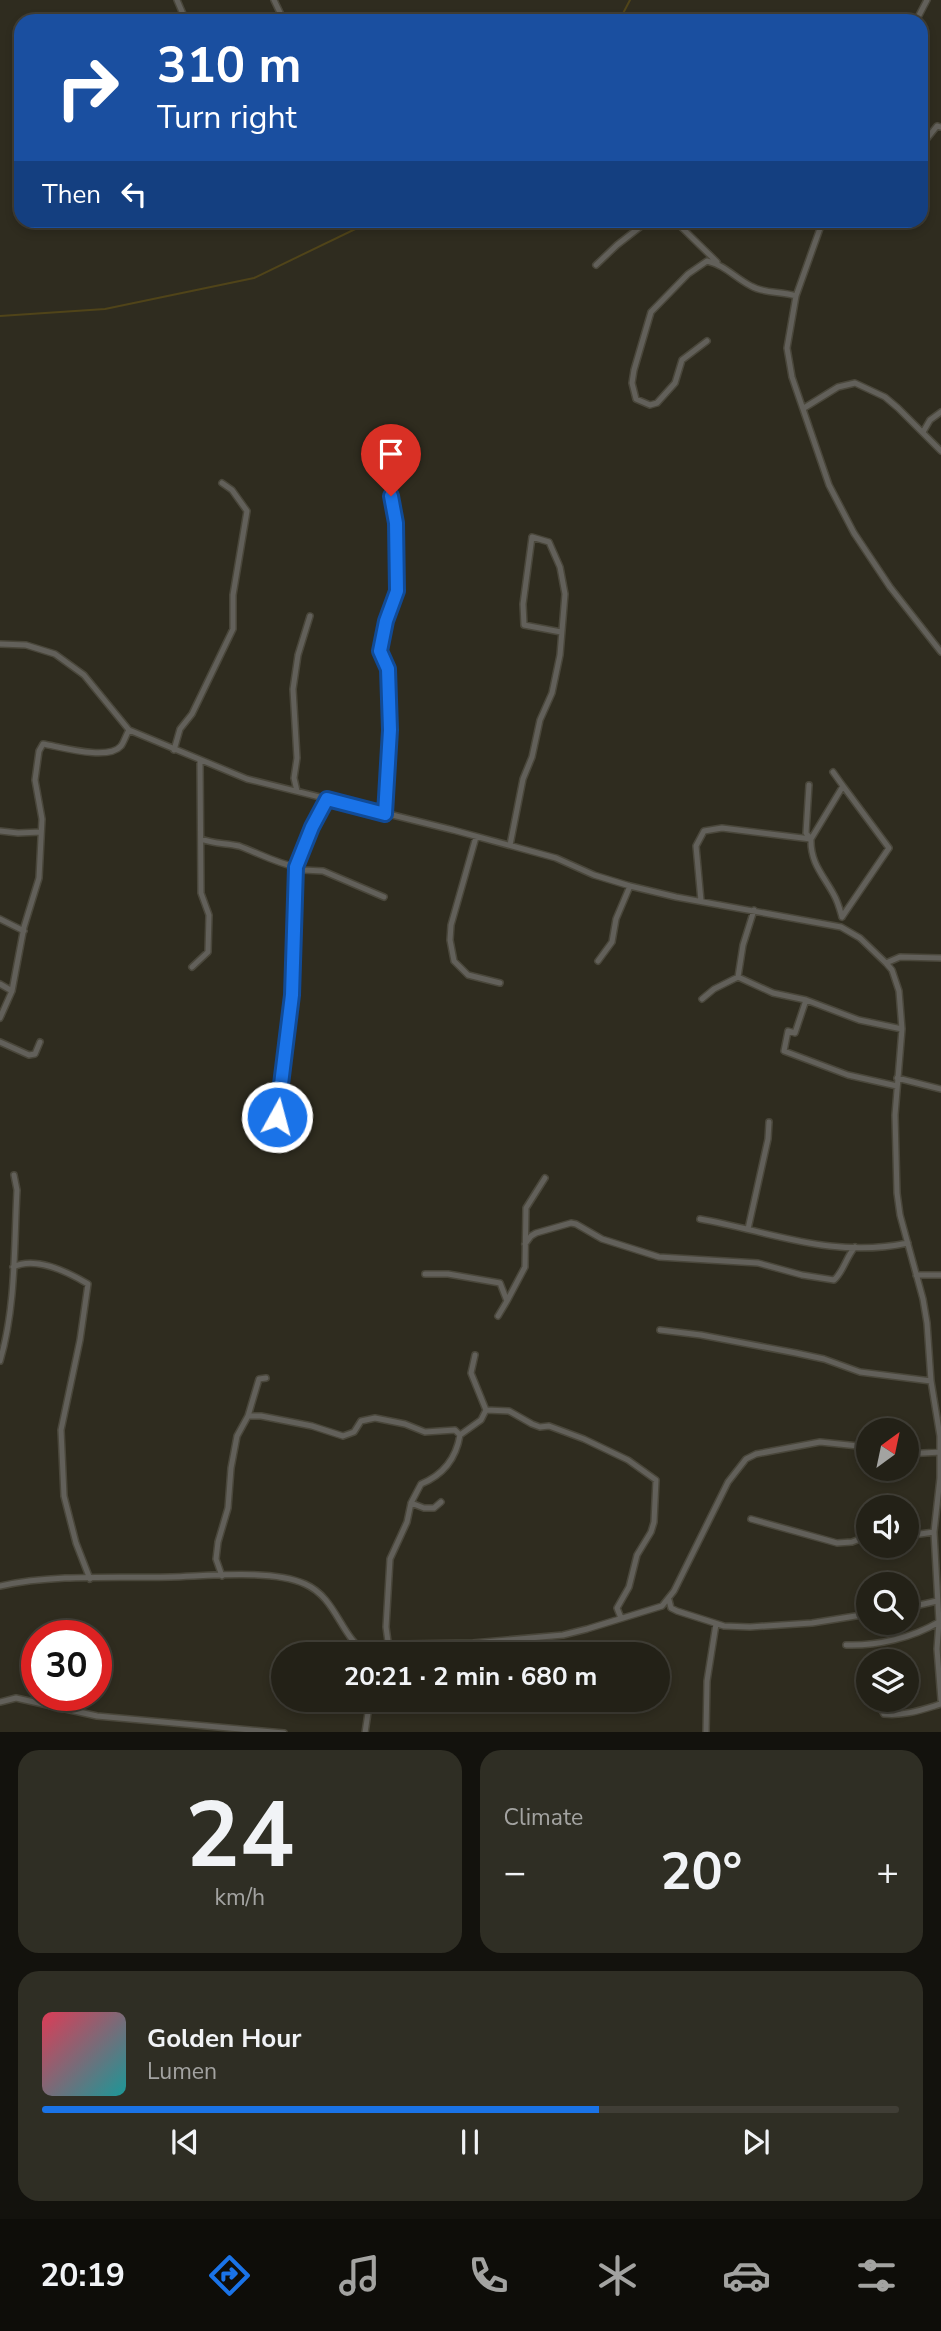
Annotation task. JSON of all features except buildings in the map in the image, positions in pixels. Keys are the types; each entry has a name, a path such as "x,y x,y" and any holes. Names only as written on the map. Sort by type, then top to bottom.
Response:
{"street":[{"path":"928,137 937,126 941,127"},
{"path":"596,265 639,228"},
{"path":"683,228 721,264 751,287 796,296"},
{"path":"820,228 796,296 787,348 792,377 829,485 854,533 890,587 941,652"},
{"path":"707,341 682,360 675,383 657,403 650,405 636,399 632,383 634,370 651,312 700,265 707,261 721,264"},
{"path":"804,408 838,387 855,383 885,397 941,451"},
{"path":"923,432 930,420 941,412"},
{"path":"174,750 180,729 192,714 233,629 233,595 247,511 232,490 222,483"},
{"path":"385,814 390,730 388,669 380,651 386,621 397,591 396,523 391,496"},
{"path":"510,845 523,779 533,757 540,720 552,693 560,655 565,594 560,567 549,542 531,537 523,604 524,625 561,632"},
{"path":"296,791 293,689 298,655 310,616"},
{"path":"0,644 44,649 67,661 84,675 129,730 247,779 510,845 556,858 594,875 630,886 841,927 860,939 886,963 892,970 899,991 902,1029 895,1115 897,1193 927,1323 931,1381 940,1436 940,1478 934,1532 941,1702 919,1710"},
{"path":"0,1018 12,991 24,931 39,878 41,810 35,780 39,751 43,744 109,753 121,747 129,730"},
{"path":"192,967 208,952 209,915 201,893 200,761"},
{"path":"833,772 889,848 842,917"},
{"path":"809,785 806,833 811,839 813,857 835,897 842,917 841,927"},
{"path":"811,839 843,786"},
{"path":"277,1117 292,995 297,866 312,827 327,799"},
{"path":"701,901 696,846 704,831 722,828 811,839"},
{"path":"0,831 41,832"},
{"path":"476,837 451,925 450,940 454,961 468,975 500,983"},
{"path":"201,839 217,844 236,845 270,860 303,870 323,871 384,897"},
{"path":"598,961 612,942 616,919 630,886"},
{"path":"738,977 743,945 754,910"},
{"path":"0,919 24,931"},
{"path":"886,963 900,957 941,958"},
{"path":"702,999 714,989 738,977"},
{"path":"738,977 773,993 806,1000 859,1020 902,1029"},
{"path":"0,984 12,991"},
{"path":"806,1000 795,1033 788,1031 784,1051 848,1075 897,1086"},
{"path":"0,1042 29,1055 35,1054 40,1042"},
{"path":"897,1078 941,1089"},
{"path":"748,1229 768,1139 769,1122"},
{"path":"0,1361 4,1348 13,1267 17,1190 14,1175"},
{"path":"498,1316 525,1267 526,1208 545,1178"},
{"path":"700,1219 765,1235 846,1249 908,1243"},
{"path":"525,1244 536,1233 571,1223 602,1239 659,1257 758,1263 802,1275 834,1280 840,1275 855,1247"},
{"path":"13,1267 25,1262 34,1263 76,1276 88,1284 80,1340 61,1430 64,1496 76,1543 90,1579"},
{"path":"425,1274 448,1274 500,1283 507,1301"},
{"path":"916,1275 941,1275"},
{"path":"660,1330 796,1353 824,1359 860,1372 931,1381"},
{"path":"386,1642 390,1559 407,1522 411,1503 421,1484 433,1479 446,1467 457,1451 460,1435 481,1420 486,1410 471,1373 475,1355"},
{"path":"222,1576 216,1559 228,1508 237,1436 248,1416 259,1379 266,1378"},
{"path":"486,1410 509,1410 532,1424 549,1426 584,1439 628,1460 656,1480 654,1522 637,1555 628,1591 617,1608 621,1618"},
{"path":"248,1416 312,1426 343,1436 354,1432 362,1421 375,1418 405,1424 425,1432 455,1430 460,1435"},
{"path":"484,1642 563,1635 662,1606 669,1600 729,1482 746,1459 756,1454 820,1442 856,1446"},
{"path":"919,1453 940,1452"},
{"path":"411,1503 424,1508 434,1508 441,1502"},
{"path":"751,1519 837,1543 856,1540"},
{"path":"919,1534 934,1532"},
{"path":"0,1586 20,1581 56,1578 274,1577 306,1584 332,1605 336,1617 355,1642"},
{"path":"669,1600 671,1608 677,1611 716,1624 750,1627 789,1625 856,1616"},
{"path":"919,1605 937,1601"},
{"path":"846,1645 921,1633 939,1622"},
{"path":"706,1732 708,1673 716,1624"},
{"path":"0,1702 16,1698 97,1716 284,1732"},
{"path":"365,1732 368,1712"},
{"path":"883,1712 894,1715 914,1712"}],"waterway":[{"path":"623,14 630,0"},
{"path":"0,316 105,309 254,278 357,228"}],"route":[{"path":"277,1117 292,995 296,867 302,850 327,799 385,814 390,730 388,669 380,651 386,621 397,591 396,523 391,496"}]}
